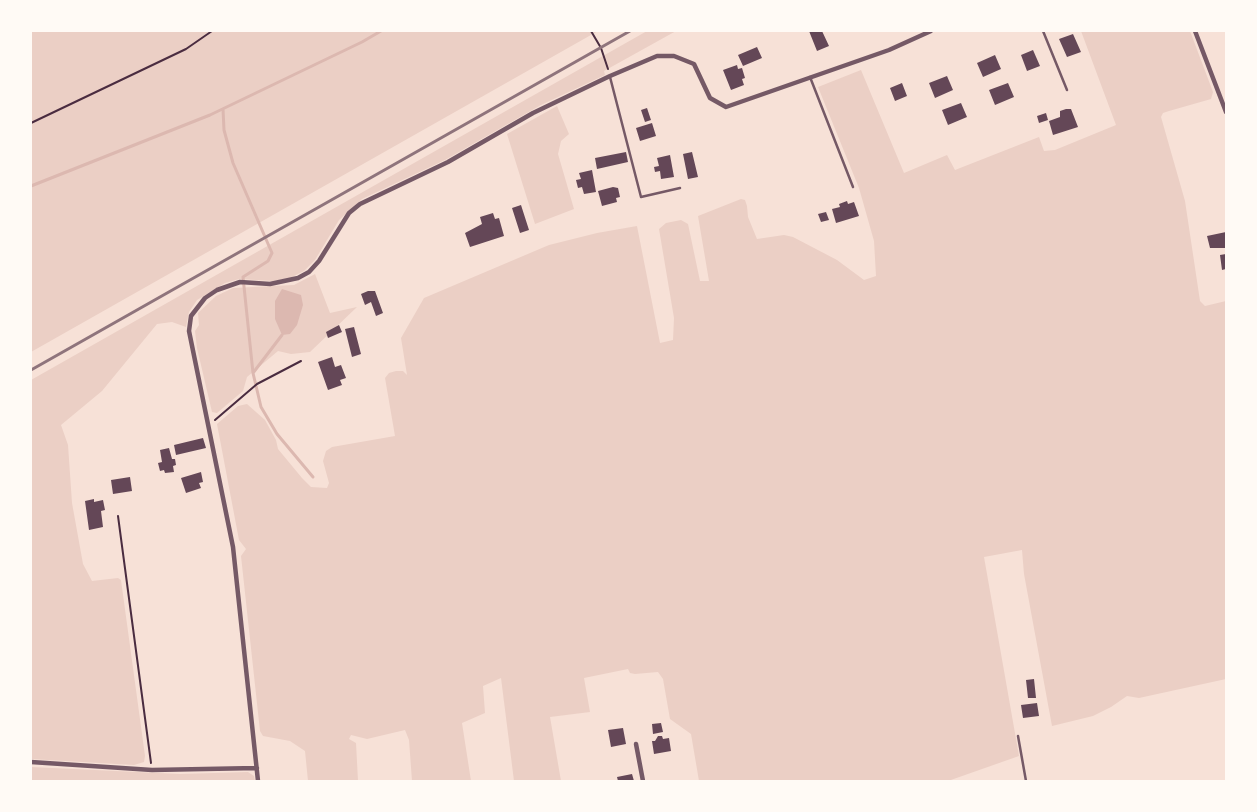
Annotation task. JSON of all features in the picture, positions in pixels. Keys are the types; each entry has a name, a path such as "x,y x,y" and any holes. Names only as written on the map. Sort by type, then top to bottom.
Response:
{"street":[{"path":"258,781 233,548 189,331 191,316 204,298 217,290 240,282 270,284 298,278 309,272 319,261 349,213 360,204 448,162 533,114 610,76 657,56 674,56 694,64 710,98 726,107 748,101 810,76 889,50 931,31"},
{"path":"1195,31 1226,112"},
{"path":"636,744 643,781"},
{"path":"31,762 152,770 257,768"}],"lane":[{"path":"1043,31 1067,90"},
{"path":"610,76 641,197 680,188"},
{"path":"810,76 853,187"},
{"path":"1018,736 1026,781"}],"path":[{"path":"31,122 186,49 212,31"},
{"path":"591,31 601,48 610,76"},
{"path":"209,425 257,384 301,361"},
{"path":"118,516 152,770"}],"shaded area":[{"path":"31,31 598,31 31,352"},
{"path":"647,31 676,31 604,71 605,75 541,105 445,160 362,199 339,220 315,260 304,271 290,278 273,281 239,279 225,283 197,300 189,312 186,327 172,322 157,324 102,391 61,425 68,445 72,503 83,564 92,581 118,578 121,580 145,756 144,762 134,765 31,759 31,380"},
{"path":"1081,31 1190,31 1213,92 1211,99 1163,113 1161,117 1185,201 1200,301 1205,306 1226,301 1226,679 1139,698 1127,696 1093,716 1052,726 1024,574 1022,550 984,557 1019,756 948,781 699,781 691,734 670,719 663,679 658,672 635,674 630,673 628,669 584,678 590,712 550,717 561,781 514,781 501,678 483,686 485,713 462,723 471,781 412,781 409,740 405,730 367,739 351,735 349,739 356,743 358,781 308,781 305,751 290,741 263,736 260,731 241,556 246,549 239,540 217,424 238,406 247,404 265,420 276,440 278,449 302,478 311,487 327,488 329,483 323,461 326,451 332,447 395,436 385,378 389,373 396,371 403,371 407,375 401,338 424,298 549,245 597,233 637,226 660,343 673,340 674,318 659,229 666,223 681,220 688,224 700,281 709,281 698,216 741,199 745,200 748,217 757,239 784,235 793,237 837,260 864,280 876,276 874,241 859,188 818,87 861,70 904,173 947,155 955,170 1039,137 1044,151 1055,150 1116,125"},
{"path":"557,106 569,134 561,141 558,154 574,209 535,224 507,134"},
{"path":"315,274 330,313 357,307 310,352 291,354 278,351 247,377 243,391 217,413 212,412 197,348 195,331 199,325 198,313 216,296 233,288 294,285"},
{"path":"282,289 301,295 303,305 297,325 290,334 282,335 275,319 275,301"},
{"path":"31,767 180,774 248,772 254,776 255,781 31,781"}],"building":[{"path":"809,31 822,31 829,46 817,51"},
{"path":"1073,34 1081,52 1067,57 1059,39"},
{"path":"757,47 762,58 743,66 738,55"},
{"path":"1033,50 1040,66 1027,71 1021,55"},
{"path":"995,55 1001,69 983,77 977,63"},
{"path":"737,65 738,69 742,68 745,78 742,79 744,85 731,90 723,70"},
{"path":"947,76 953,90 935,98 929,83"},
{"path":"902,83 907,96 895,101 890,88"},
{"path":"1008,83 1014,97 995,105 989,90"},
{"path":"961,103 967,117 948,125 942,110"},
{"path":"647,108 651,120 645,122 641,110"},
{"path":"1071,109 1078,127 1053,135 1049,121 1060,117 1060,111"},
{"path":"1046,113 1048,120 1039,123 1037,116"},
{"path":"652,123 656,136 640,141 636,128"},
{"path":"626,152 628,162 597,169 595,158"},
{"path":"692,152 698,177 688,179 683,154"},
{"path":"670,155 674,177 661,179 660,171 655,172 654,167 659,166 657,158"},
{"path":"592,170 596,192 584,194 582,187 578,188 576,180 581,179 579,173"},
{"path":"613,187 618,188 620,197 616,198 617,202 602,206 598,191"},
{"path":"847,201 848,204 854,202 859,216 836,223 832,209 840,207 839,204"},
{"path":"521,205 529,230 520,233 512,208"},
{"path":"826,212 829,220 821,222 818,214"},
{"path":"493,213 495,219 499,218 504,236 470,247 465,233 482,224 480,217"},
{"path":"1226,232 1226,248 1210,248 1207,236"},
{"path":"1226,254 1226,269 1222,270 1220,255"},
{"path":"375,291 383,313 376,316 371,302 365,305 361,294"},
{"path":"339,325 342,332 328,338 326,332"},
{"path":"354,327 361,354 352,357 345,329"},
{"path":"332,357 335,367 341,365 346,378 340,380 342,385 328,390 318,362"},
{"path":"203,438 206,448 176,455 174,445"},
{"path":"169,448 176,465 173,466 174,472 165,473 164,470 160,471 158,463 162,462 160,450"},
{"path":"201,472 203,482 199,483 201,488 186,493 181,478"},
{"path":"130,477 132,491 113,494 111,480"},
{"path":"94,499 94,502 103,500 105,510 101,511 103,527 89,530 85,501"},
{"path":"1034,679 1036,698 1028,698 1026,680"},
{"path":"1037,703 1039,716 1023,718 1021,705"},
{"path":"661,723 663,732 653,734 652,724"},
{"path":"623,728 626,744 611,747 608,730"},
{"path":"658,736 662,736 663,739 669,738 671,751 654,754 652,741 655,741"},
{"path":"632,774 634,781 618,781 617,777"}],"waterway":[{"path":"31,186 210,115 381,31"},
{"path":"223,109 224,130 233,163 272,253 268,261 243,277 253,373 261,407 277,434 313,477"},
{"path":"253,373 282,335"}],"railway":[{"path":"31,370 630,31"}]}
